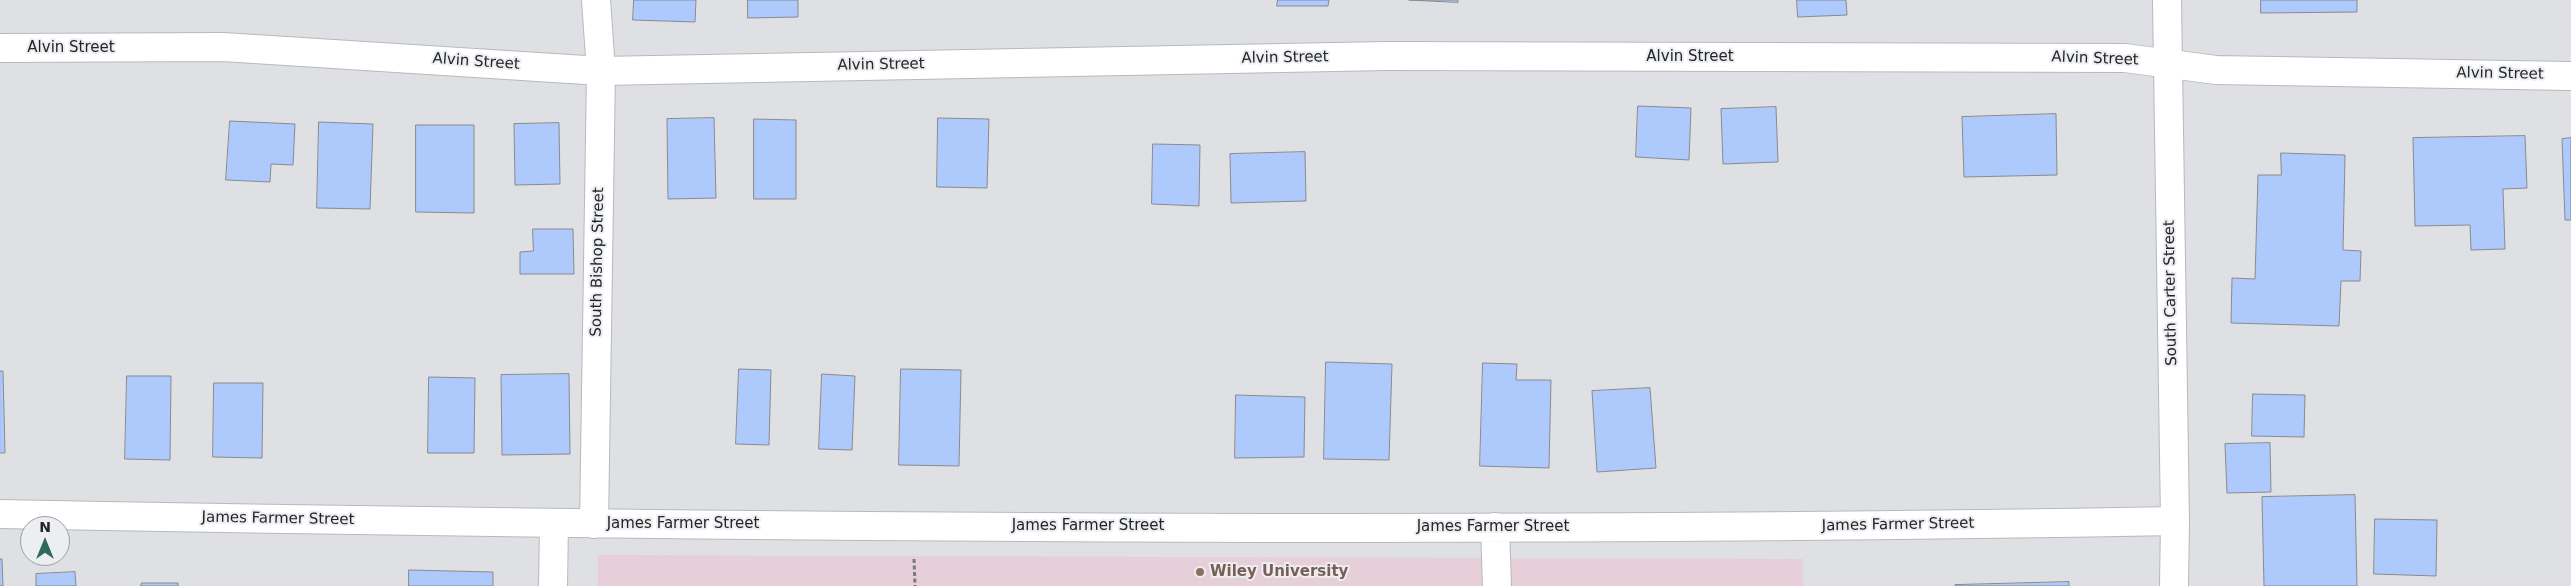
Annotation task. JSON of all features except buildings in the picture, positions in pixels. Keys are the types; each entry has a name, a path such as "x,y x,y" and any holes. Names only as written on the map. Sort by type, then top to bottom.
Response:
{"street":[{"name":"South Bishop Street","path":"594,524 601,71 596,0"},
{"name":"South Carter Street","path":"2167,0 2175,521 2174,586"},
{"name":"Alvin Street","path":"0,48 232,48 601,71 1387,56 2125,58 2216,70 2571,76"},
{"name":"James Farmer Street","path":"0,514 554,524 1737,528 2175,521"},
{"path":"553,586 554,524"},
{"path":"1495,527 1497,586"}],"shaded area":[{"name":"Wiley University","path":"598,555 1803,559 1803,586 598,586"}],"place":[{"name":"Wiley University","path":"1200,572"}]}
